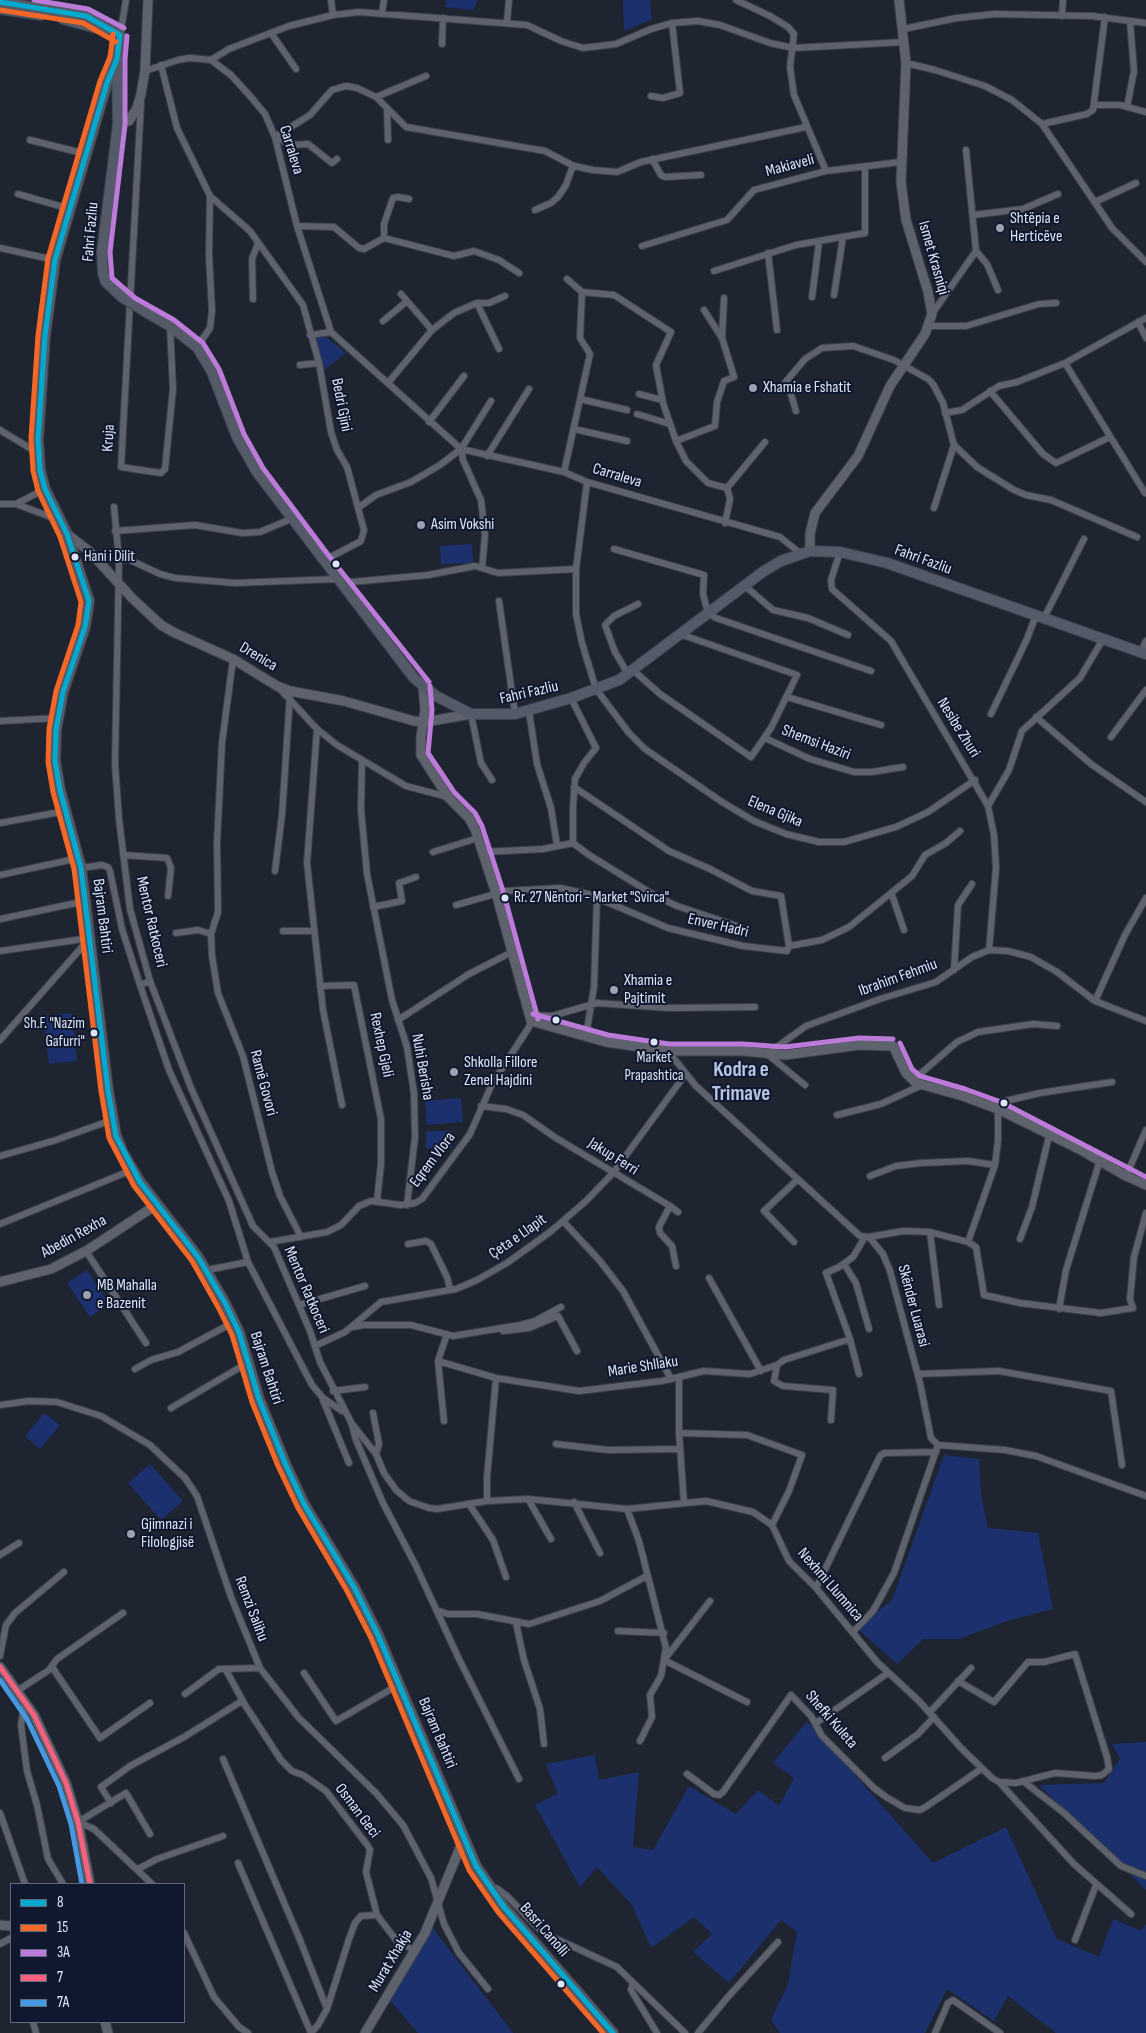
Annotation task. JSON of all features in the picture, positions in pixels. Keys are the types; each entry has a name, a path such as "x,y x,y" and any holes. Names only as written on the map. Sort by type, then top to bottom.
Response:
{"main road":[{"path":"0,2 86,16 120,36"},
{"path":"0,9 64,19 96,28 108,28"},
{"name":"Fahri Fazliu","path":"120,36 117,59 118,124 102,252 103,273 106,282 122,297 170,326 197,347 212,372 237,437 257,472 323,561 422,687 449,704 471,714 515,714 596,689 630,672 764,571 805,552 840,552 887,563 1143,653"},
{"name":"Bajram Bahtiri","path":"117,59 107,83 55,260 45,336 38,453 45,489 59,520 68,534 89,600 85,627 70,668 58,718 55,760 80,863 112,1120 116,1136 132,1170 156,1205 207,1270 234,1322 249,1362 259,1399 285,1464 304,1504 354,1588 400,1684 464,1838"},
{"name":"Basri Canolli","path":"464,1838 476,1866 490,1889 613,2033"}],"street":[{"path":"120,36 126,0"},
{"path":"118,124 129,121 137,108 141,94 145,71 148,0"},
{"path":"331,0 333,15"},
{"path":"382,13 384,0"},
{"path":"507,22 510,0"},
{"path":"736,0 770,16 788,27 794,34 790,67 794,95 826,171"},
{"name":"Ismet Krasniqi","path":"805,552 815,513 858,456 890,386 929,326 932,314 928,292 906,220 901,182 906,63 899,0"},
{"path":"1062,16 1063,0"},
{"path":"145,71 161,64 190,58 211,60 229,49 271,33 346,12 507,22 533,27 561,41 583,48 616,44 651,28 672,23 708,22 770,43 793,48 905,42"},
{"path":"903,29 977,15 1105,18 1146,23"},
{"path":"442,44 443,18"},
{"path":"1042,124 1087,114 1093,110 1105,18"},
{"path":"1128,107 1134,71 1130,21"},
{"path":"651,96 663,98 680,93 672,23"},
{"path":"271,33 296,69"},
{"name":"Carraleva","path":"211,60 230,75 265,114 275,137 297,226 331,332 461,449 564,472 587,482 780,538 805,552"},
{"path":"906,63 984,86 1012,100 1042,124 1112,228 1146,262"},
{"name":"Bedri Gjini","path":"161,64 177,128 210,196 250,231 303,305 319,363 331,432 337,450 347,467 364,530 364,538 323,561"},
{"path":"376,97 426,76"},
{"path":"275,137 310,115 332,90 346,86 357,88 376,97 406,127 546,152 573,165 593,170 617,172 652,160 806,127"},
{"name":"Kruja","path":"141,94 121,467 161,473 165,469 173,389 170,326"},
{"path":"1094,105 1128,107 1146,112"},
{"path":"387,108 388,140"},
{"path":"275,137 292,144 308,144 332,163 337,159"},
{"path":"30,140 86,154"},
{"path":"966,150 976,251 987,264 998,290"},
{"path":"652,160 661,175 665,177 701,175"},
{"name":"Makiaveli","path":"642,246 727,220 754,190 826,171 901,162"},
{"path":"535,210 551,203 558,197 566,186 573,165"},
{"path":"714,271 768,253 865,233 865,166"},
{"path":"1095,202 1136,183"},
{"path":"18,194 70,209"},
{"path":"973,216 1023,209 1058,194"},
{"path":"197,347 210,328 212,310 209,255 210,196"},
{"path":"384,238 384,224 393,198 409,199"},
{"path":"297,226 334,227 359,248 364,249 384,238 454,256 474,251 498,260 519,273"},
{"path":"834,295 843,237"},
{"path":"812,297 819,242"},
{"path":"253,298 252,259 258,243"},
{"path":"0,248 55,260"},
{"path":"932,314 976,251"},
{"path":"768,253 777,330"},
{"path":"567,279 582,292 614,294 671,332 656,365 662,400 676,441 686,461 708,483 727,488"},
{"path":"564,472 590,354 580,338 582,292"},
{"path":"401,294 432,330"},
{"path":"388,383 432,330 454,314 477,303 489,303 505,296"},
{"path":"722,338 724,298"},
{"path":"383,321 406,302"},
{"path":"477,303 499,349"},
{"path":"929,326 966,326 1039,304 1056,303"},
{"path":"676,441 715,426 717,402 724,381 734,377 722,338 704,310"},
{"path":"945,413 962,410 990,391 1065,363 1146,318"},
{"path":"1138,322 1146,338"},
{"path":"310,335 331,332"},
{"path":"796,411 785,383 805,359 822,348 853,346 904,366 933,384 943,403 954,446 976,467 1014,490 1026,495 1051,500 1137,537"},
{"path":"300,365 319,363"},
{"path":"1065,363 1145,493"},
{"path":"429,422 464,376"},
{"path":"487,456 530,389"},
{"path":"990,391 1043,454 1056,463 1062,462 1110,437"},
{"path":"639,394 662,400"},
{"path":"580,400 627,410"},
{"path":"358,508 376,495 411,482 440,465 461,449 491,401"},
{"path":"637,414 670,424"},
{"path":"574,429 627,441"},
{"path":"0,430 38,453"},
{"path":"727,488 765,442"},
{"path":"934,508 954,446"},
{"path":"461,449 463,460 481,500 485,535 482,568"},
{"name":"Elena Gjika","path":"587,482 576,569 576,614 582,643 596,689 629,733 645,749 742,814 770,829 819,842 844,842 880,833 928,812 974,780"},
{"path":"725,523 730,499 727,488"},
{"path":"16,504 45,489"},
{"path":"0,504 16,504 59,520"},
{"name":"Mentor Ratkoceri","path":"114,507 119,560 115,764 130,909 150,981 191,1088 253,1226 270,1242 299,1305 333,1391 350,1422 383,1503 439,1611 479,1700 519,1779"},
{"path":"115,531 195,525 252,533 272,528 291,519"},
{"name":"Drenica","path":"68,534 89,551 118,584 161,624 173,632 233,659 290,694 344,701 403,718 425,722 471,714"},
{"path":"991,714 1023,648 1084,538"},
{"path":"614,549 704,574 704,594 708,613 724,621 871,671"},
{"name":"Nesibe Zhuri","path":"840,552 831,580 832,590 891,641 988,806 994,835 996,868 989,950"},
{"path":"119,560 128,559 160,574 198,582 235,583 337,579 351,582 428,575 466,567 482,568 498,573 576,569"},
{"path":"744,585 773,610 808,618 848,635"},
{"path":"499,601 515,714"},
{"path":"638,604 614,616 605,625 616,652 630,672 751,757 765,738"},
{"name":"Shemsi Haziri","path":"680,634 797,675 765,738 810,759 854,772 872,772 903,767"},
{"path":"988,806 1009,770 1022,731 1080,678 1103,639"},
{"name":"Fahri Fazliu","path":"1143,653 1146,641"},
{"name":"Ramë Govori","path":"233,659 220,775 218,912 211,934 212,956 218,993 243,1056 272,1172 301,1236"},
{"path":"422,687 425,722 421,737 421,755 448,797 469,818 478,838 496,893 530,1018"},
{"path":"1111,737 1146,690"},
{"path":"290,694 317,729 336,745 406,786 448,797"},
{"path":"275,870 282,815 290,694"},
{"path":"787,697 881,725"},
{"path":"571,698 596,748 578,772 574,787 573,843"},
{"path":"529,711 537,764 551,808 557,845"},
{"path":"471,714 480,763 492,780"},
{"path":"1036,717 1091,764 1145,800"},
{"path":"0,722 58,718"},
{"path":"317,729 307,863 320,986 342,1105"},
{"name":"Nuhi Berisha","path":"362,760 361,810 367,874 392,1000 412,1070 416,1119 407,1204"},
{"path":"574,787 663,847 752,892 781,896 789,946"},
{"path":"0,823 66,811"},
{"name":"Enver Hadri","path":"456,905 496,893 548,888 577,890 668,928 761,949 786,951 789,946 805,944 835,935 848,927 892,895 916,873 925,855 946,843 960,831"},
{"path":"433,852 478,838"},
{"path":"483,852 543,849 573,843 588,855 654,895 677,906 740,927"},
{"name":"Mentor Ratkoceri","path":"123,855 167,858 171,868 168,896"},
{"path":"0,875 80,863 108,867 122,929 169,1070 229,1201 248,1262 315,1391 344,1412"},
{"path":"373,907 402,902 399,884 416,876"},
{"path":"954,970 958,906 972,884"},
{"path":"892,895 904,930"},
{"path":"586,1036 594,987 597,897"},
{"path":"1096,1001 1125,935 1146,898"},
{"path":"0,919 86,901"},
{"path":"176,933 198,930 211,934"},
{"path":"283,931 314,931"},
{"path":"0,951 90,938"},
{"path":"0,1040 90,938"},
{"path":"989,950 1020,954 1038,960 1096,1001 1146,1021"},
{"name":"Ibrahim Fehmiu","path":"767,1054 798,1030 814,1022 936,982 972,957 989,950"},
{"path":"398,1020 469,974 512,952"},
{"path":"140,985 150,981"},
{"name":"Rexhep Gjeli","path":"320,986 354,985 381,1119 381,1164 376,1201"},
{"path":"530,1018 552,1016 591,1004 602,1003 668,1008 755,1007"},
{"path":"530,1018 618,1044 668,1051 743,1051 767,1054 797,1054 859,1045 893,1046 906,1074 912,1081 998,1109 1100,1160 1126,1176 1146,1184"},
{"name":"Eqrem Vlora","path":"376,1201 407,1204 422,1199 470,1134 492,1084 529,1027 530,1018"},
{"path":"912,1081 957,1042 978,1032 1033,1024 1057,1026"},
{"name":"Skënder Luarasi","path":"668,1051 685,1074 855,1232 867,1237 886,1261 918,1374 931,1438 937,1449"},
{"path":"767,1054 805,1085"},
{"name":"Çeta e Llapit","path":"315,1346 338,1337 382,1302 461,1287 492,1272 562,1221 586,1201 613,1173 685,1074"},
{"path":"987,1105 1033,1095 1112,1082"},
{"path":"837,1115 881,1104 922,1085"},
{"name":"Jakup Ferri","path":"481,1106 506,1109 523,1115 678,1212"},
{"path":"968,1242 994,1165 998,1141 998,1109"},
{"path":"0,1156 53,1141 112,1120"},
{"path":"1126,1176 1146,1130"},
{"path":"1020,1240 1032,1207 1049,1136"},
{"path":"1059,1309 1066,1270 1100,1160"},
{"path":"870,1176 896,1166 921,1163 968,1161 994,1165"},
{"path":"0,1224 132,1170"},
{"path":"794,1242 764,1211 798,1179"},
{"path":"229,1201 240,1196"},
{"path":"270,1242 334,1229 342,1225 359,1206 376,1201"},
{"name":"Abedin Rexha","path":"0,1282 51,1269 86,1251 156,1205"},
{"path":"670,1206 659,1227 660,1232 672,1246 676,1266"},
{"path":"859,1374 850,1340 826,1273 853,1257 867,1237 903,1231 930,1232 968,1242 976,1247 984,1295 1059,1309 1101,1313 1133,1308 1130,1299 1134,1257 1146,1214"},
{"path":"562,1221 600,1261 623,1291 671,1378"},
{"path":"930,1232 939,1305"},
{"path":"408,1244 426,1241 431,1244 447,1277 450,1290"},
{"path":"86,1251 146,1343"},
{"path":"207,1270 248,1262"},
{"path":"844,1264 856,1283 868,1329"},
{"path":"709,1278 761,1371"},
{"path":"299,1305 365,1286"},
{"path":"352,1327 364,1324 411,1326 453,1336 535,1321 561,1307"},
{"path":"487,1331 519,1330 558,1316 577,1351"},
{"path":"135,1369 151,1360 178,1352 234,1322"},
{"path":"444,1422 438,1361 447,1334"},
{"name":"Marie Shllaku","path":"438,1361 496,1378 579,1391 679,1377 704,1371 740,1374 761,1371 784,1360 850,1340"},
{"path":"171,1408 249,1362"},
{"path":"777,1365 774,1381 783,1386 833,1390 831,1420"},
{"path":"918,1374 998,1371 1111,1391 1122,1465"},
{"path":"679,1377 679,1433 684,1502"},
{"path":"487,1502 487,1477 496,1378"},
{"path":"333,1391 365,1387"},
{"path":"323,1398 349,1463"},
{"name":"Remzi Salihu","path":"0,1405 40,1401 57,1402 88,1411 112,1421 138,1437 177,1470 197,1496 231,1597 260,1668 299,1718 392,1810 417,1850 431,1878 438,1901"},
{"path":"373,1413 379,1444 376,1454"},
{"path":"350,1422 376,1454 390,1482 410,1501 437,1509 528,1499 574,1502 627,1509 706,1501 728,1504 753,1512 772,1525 789,1491 802,1455 747,1435 679,1433"},
{"path":"556,1444 608,1450 680,1449"},
{"path":"816,1588 880,1456 884,1453 937,1449 1005,1450 1036,1456 1146,1496"},
{"path":"853,1632 873,1612 894,1573 937,1449"},
{"path":"528,1499 550,1540"},
{"path":"574,1502 600,1553"},
{"path":"469,1504 493,1540 506,1577"},
{"path":"627,1509 634,1526 664,1633 666,1648 659,1682 650,1695 652,1717 640,1741"},
{"name":"Nexhmi Llumnica","path":"772,1525 789,1562 816,1588 888,1673 932,1714 981,1769 999,1782 1074,1864 1131,1914"},
{"path":"0,1555 19,1543"},
{"path":"0,1656 6,1626 14,1613 64,1572"},
{"path":"439,1611 448,1614 477,1614 529,1624 600,1601 647,1576"},
{"path":"664,1660 710,1601"},
{"path":"18,1691 52,1667 57,1659 123,1613"},
{"path":"516,1623 524,1660 540,1709 544,1744"},
{"path":"618,1632 664,1633"},
{"path":"958,1681 994,1702 1028,1662 1044,1662 1075,1654 1107,1756 1109,1769 1102,1775 1096,1776 1055,1773 1023,1781 999,1782"},
{"path":"664,1660 747,1702"},
{"path":"0,1667 25,1702 61,1772 78,1822 90,1883"},
{"path":"52,1667 100,1738 150,1703"},
{"path":"185,1694 219,1669 260,1668"},
{"path":"885,1758 918,1734 958,1681 971,1668"},
{"name":"Osman Geci","path":"226,1670 242,1701 281,1760 292,1771 303,1775 326,1791 368,1846 370,1850 366,1872 377,1915"},
{"path":"304,1672 336,1721 400,1684"},
{"path":"816,1723 888,1673"},
{"name":"Shefki Kuleta","path":"687,1774 714,1794 719,1795 723,1792 791,1696 816,1723 822,1736 874,1788 896,1803 913,1810 927,1806 981,1769"},
{"path":"110,1803 101,1787 130,1766 184,1737 242,1701"},
{"path":"25,1702 22,1725 27,1771 37,1805 48,1859 62,1883"},
{"path":"223,1759 300,1940 327,2009"},
{"path":"1023,1781 1069,1818 1121,1866 1146,1876"},
{"path":"78,1822 126,1793 150,1834"},
{"path":"0,1813 26,1883"},
{"path":"78,1822 94,1829 151,1883"},
{"path":"138,1869 158,1859 223,1836"},
{"name":"Murat Xhakja","path":"365,2033 415,1951 464,1838"},
{"path":"238,1862 311,2033"},
{"path":"1075,1940 1096,1884"},
{"path":"490,1889 496,1888 502,1891 538,1928 548,1935 617,1967 685,2033"},
{"path":"438,1901 444,1924 459,1953 488,1989"},
{"path":"311,2033 327,2009 355,1924 361,1916 377,1915 392,1936 415,1951"},
{"path":"185,1935 214,1997 239,2027 248,2033"},
{"path":"698,2033 778,1942"},
{"path":"633,1983 631,1990 657,2033"},
{"path":"935,2033 948,2003 953,2000 1000,2033"}],"shaded area":[{"path":"447,0 478,0 473,10 445,7"},
{"path":"623,0 650,0 652,19 624,31"},
{"path":"326,337 346,353 323,371 314,338"},
{"path":"472,544 473,563 441,564 440,546"},
{"path":"72,1013 77,1061 49,1064 43,1016"},
{"path":"461,1098 463,1122 427,1125 425,1101"},
{"path":"426,1131 452,1131 452,1148 426,1148"},
{"path":"87,1270 109,1304 90,1317 67,1283"},
{"path":"44,1413 60,1425 40,1449 25,1436"},
{"path":"944,1455 979,1459 981,1494 988,1528 1038,1533 1053,1609 1007,1621 959,1639 923,1639 897,1664 857,1628 892,1600"},
{"path":"150,1464 183,1501 161,1520 128,1483"},
{"path":"807,1721 933,1863 1006,1827 1057,1939 1099,1957 1113,1919 1141,1931 1146,1924 1146,2033 1056,2033 1008,1996 994,2021 947,1989 925,2033 780,2033 771,2020 788,1984 797,1932 781,1920 729,1983 693,1952 712,1934 694,1917 651,1948 632,1905 597,1867 580,1887 535,1805 558,1794 546,1764 595,1755 599,1780 639,1772 633,1847 653,1850 689,1786 736,1814 758,1790 779,1806 794,1778 773,1763"},
{"path":"1146,1742 1146,1890 1039,1785 1104,1783 1120,1759 1112,1744"},
{"path":"432,1927 513,2033 418,2033 389,1999"}],"transit line":[{"name":"3A","path":"34,0 88,9 124,28"},
{"name":"8","path":"0,2 86,16 120,35"},
{"name":"15","path":"0,10 83,23 116,42"},
{"name":"15","path":"113,34 110,57 100,81 48,258 38,335 31,438 33,471 38,491 60,537 81,602 78,625 56,691 49,729 48,762 53,792 74,869 101,1091 109,1138 134,1186 192,1261 232,1335 252,1402 278,1466 298,1508 347,1591 371,1638 469,1870 498,1912 603,2033"},
{"name":"8","path":"120,35 117,59 107,83 55,260 45,336 38,439 40,470 45,489 67,534 89,601 85,627 63,692 56,730 55,761 60,790 81,868 108,1090 116,1136 140,1182 198,1257 225,1303 239,1332 259,1399 285,1463 304,1504 354,1587 378,1635 476,1866 504,1907 613,2033"},
{"name":"3A","path":"127,36 125,125 110,252 112,278 135,298 174,320 203,343 219,369 244,434 263,468 329,556 429,682"},
{"name":"3A","path":"430,686 432,710 428,753 454,792 475,813 482,826 503,891 538,1019"},
{"name":"3A","path":"533,1014 608,1035 669,1044 743,1044 785,1047 859,1038 893,1039"},
{"name":"3A","path":"900,1043 912,1069 920,1076 1001,1102 1146,1177"},
{"name":"7","path":"0,1667 34,1715 66,1783 78,1822 90,1883"},
{"name":"7A","path":"0,1680 27,1719 59,1786 71,1824 82,1883"}],"place":[{"name":"Shtëpia e Herticëve","path":"1000,228"},
{"name":"Xhamia e Fshatit","path":"753,388"},
{"name":"Asim Vokshi","path":"421,525"},
{"name":"Hani i Dilit","path":"75,557"},
{"name":"Rr. 27 Nëntori - Market \"Svirca\"","path":"505,898"},
{"name":"Xhamia e Pajtimit","path":"614,990"},
{"name":"Sh.F. \"Nazim Gafurri\"","path":"94,1033"},
{"name":"Market Prapashtica","path":"654,1042"},
{"name":"Shkolla Fillore Zenel Hajdini","path":"454,1072"},
{"name":"MB Mahalla e Bazenit","path":"87,1295"},
{"name":"Gjimnazi i Filologjisë","path":"131,1534"}],"district":[{"name":"Kodra e Trimave","path":"741,1083"}]}
